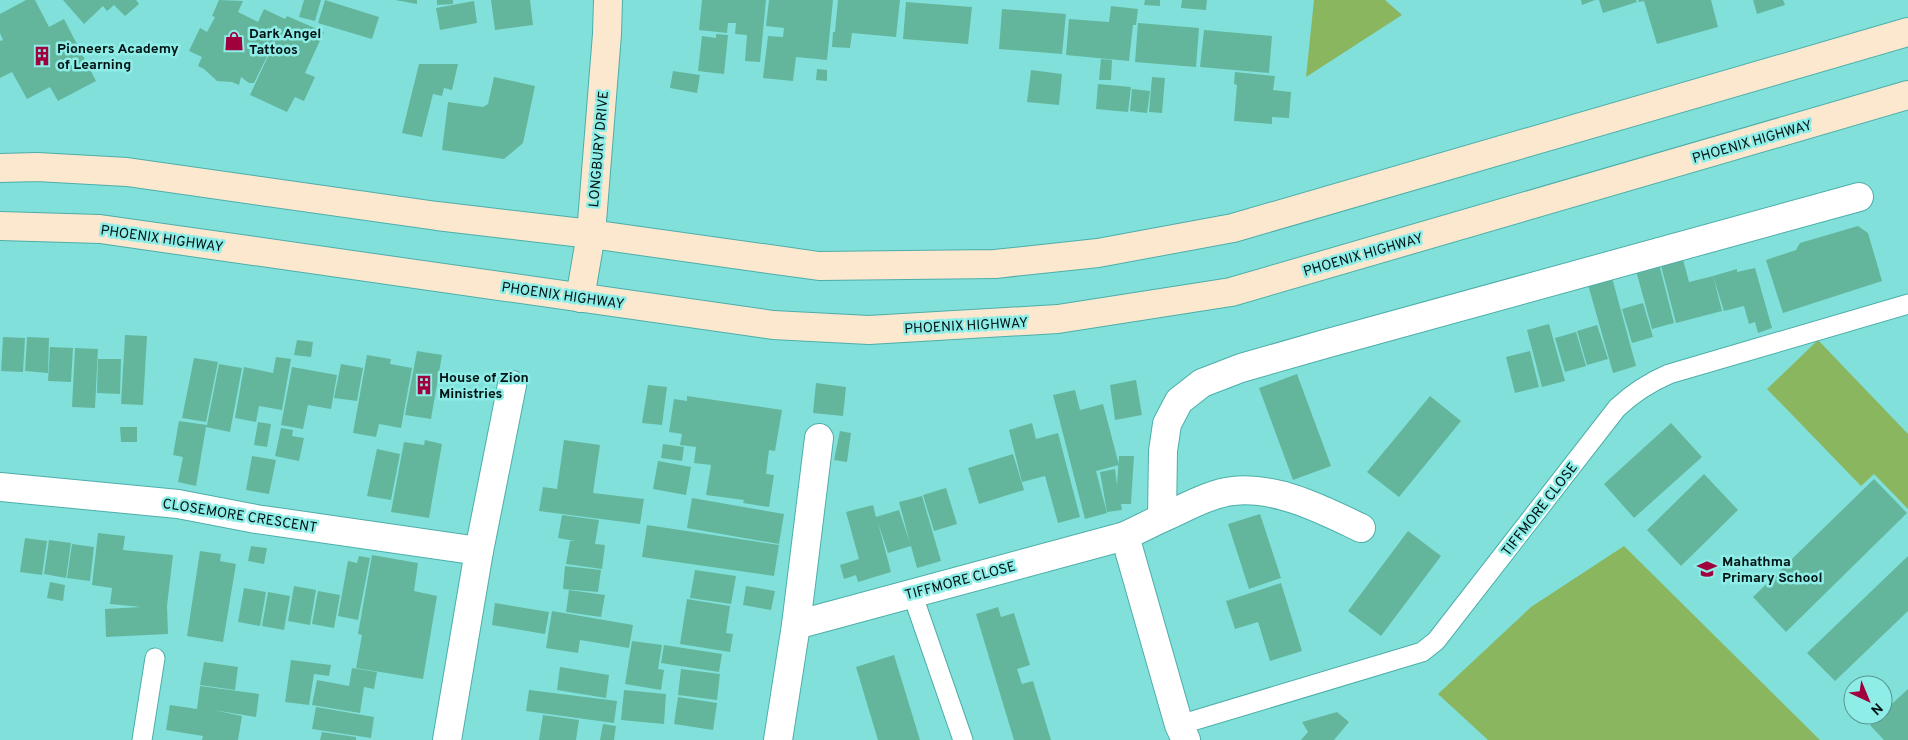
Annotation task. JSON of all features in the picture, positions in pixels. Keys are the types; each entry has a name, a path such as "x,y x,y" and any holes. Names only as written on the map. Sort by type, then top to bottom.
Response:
{"main road":[{"name":"LONGBURY DRIVE","path":"580,298 592,234 608,34 608,0"},
{"path":"0,168 37,167 128,172 437,216 592,234 818,266 995,264 1098,253 1233,228 1908,32"},
{"name":"PHOENIX HIGHWAY","path":"0,226 100,229 782,326 869,330 1058,319 1231,292 1908,95"}],"street":[{"path":"1162,518 1163,451 1167,424 1180,401 1202,383 1240,368 1859,197"},
{"path":"446,740 479,551 512,385"},
{"path":"778,740 796,625 819,438"},
{"name":"CLOSEMORE CRESCENT","path":"0,487 178,504 256,519 479,551"},
{"name":"TIFFMORE CLOSE","path":"796,625 1125,536 1162,518 1215,496 1233,491 1260,492 1285,497 1314,506 1361,528"},
{"name":"TIFFMORE CLOSE","path":"1125,536 1183,732"}],"lane":[{"name":"TIFFMORE CLOSE","path":"1183,732 1422,652 1436,641 1617,408 1649,382 1669,374 1908,304"},
{"path":"912,593 963,740"},
{"path":"142,740 155,658"}],"green space":[{"path":"1314,0 1385,0 1402,15 1306,77"},
{"path":"1818,340 1908,434 1908,509 1874,474 1861,486 1767,389"},
{"path":"1624,546 1820,740 1488,740 1438,694 1531,607"}],"building":[{"name":"Pioneers Academy of Learning","path":"26,0 35,0 49,27 64,19 96,81 58,101 50,87 27,99 12,72 0,78 0,41 3,40 0,33 0,14"},
{"path":"63,0 136,0 139,4 125,16 114,5 107,11 103,6 84,24"},
{"path":"219,0 243,1 238,12 258,22 264,9 285,19 287,16 324,32 305,73 315,77 304,101 295,97 287,112 250,95 282,26 254,83 249,83 241,77 239,85 232,82 217,81 198,66 202,57 189,51 200,28 207,32 215,17 212,16"},
{"path":"304,0 321,0 315,21 299,17"},
{"path":"325,0 379,17 372,39 318,23"},
{"path":"395,0 417,0 417,4"},
{"path":"437,0 453,0 453,4 437,5"},
{"path":"491,0 530,0 533,25 495,30"},
{"path":"702,0 766,0 760,62 745,61 747,35 735,34 736,23 728,23 727,33 699,30"},
{"path":"769,0 833,0 827,60 796,57 793,81 763,78 768,36 783,37 784,28 766,26"},
{"path":"838,0 900,0 896,37 852,33 850,48 832,47"},
{"path":"1145,0 1160,0 1160,6 1144,5"},
{"path":"1182,0 1207,0 1206,10 1181,8"},
{"path":"1581,0 1595,0 1582,5"},
{"path":"1599,0 1636,0 1637,2 1603,13"},
{"path":"1638,0 1711,0 1718,27 1657,44 1644,1 1639,2"},
{"path":"1753,0 1783,0 1785,5 1757,14"},
{"path":"474,1 477,23 440,30 436,8"},
{"path":"906,2 972,7 968,44 903,39"},
{"path":"1111,6 1138,9 1136,25 1133,25 1129,61 1066,55 1069,19 1109,22"},
{"path":"1002,9 1066,14 1062,54 999,49"},
{"path":"1138,23 1199,28 1196,67 1135,62"},
{"path":"1204,30 1272,36 1269,73 1200,67"},
{"path":"716,34 728,35 724,74 698,71 702,36 716,38"},
{"path":"1101,59 1112,60 1111,80 1099,80"},
{"path":"419,64 458,64 452,90 444,88 442,96 433,94 422,137 402,133"},
{"path":"817,69 827,70 827,81 816,80"},
{"path":"1031,70 1062,74 1059,105 1027,102"},
{"path":"673,71 700,75 697,93 670,88"},
{"path":"1235,72 1275,76 1273,90 1291,92 1289,118 1272,117 1272,124 1234,121 1237,85 1234,84"},
{"path":"494,77 535,86 523,143 504,159 442,150 448,102 483,107 488,104"},
{"path":"1152,77 1165,78 1162,113 1149,112"},
{"path":"1098,84 1131,87 1128,112 1096,109"},
{"path":"1132,89 1150,91 1147,113 1130,111"},
{"path":"1858,226 1868,233 1882,281 1783,313 1766,260 1796,250 1800,243"},
{"path":"1681,252 1689,282 1713,276 1722,311 1676,323 1659,258"},
{"path":"1658,260 1674,323 1652,329 1635,267"},
{"path":"1755,268 1772,328 1758,333 1755,322 1749,324 1744,306 1724,311 1713,276 1737,269 1737,272"},
{"path":"1611,274 1636,366 1613,373 1587,281"},
{"path":"1643,303 1653,337 1632,343 1622,309"},
{"path":"1549,324 1565,381 1542,387 1527,330"},
{"path":"1597,325 1608,359 1587,365 1577,331"},
{"path":"1576,332 1586,366 1565,372 1555,338"},
{"path":"125,335 147,336 143,405 121,404"},
{"path":"3,337 25,338 23,372 1,371"},
{"path":"27,337 49,338 48,373 25,371"},
{"path":"297,340 313,342 311,357 294,355"},
{"path":"50,347 73,348 71,382 48,381"},
{"path":"75,348 98,349 95,408 72,407"},
{"name":"House of Zion Ministries","path":"417,351 442,355 431,419 405,415"},
{"path":"1530,351 1539,387 1515,393 1506,357"},
{"path":"367,355 391,359 390,364 412,368 401,428 379,424 376,437 353,433"},
{"path":"276,357 291,359 282,410 259,406 256,422 235,418 244,367 273,373"},
{"path":"194,358 218,362 206,422 182,418"},
{"path":"98,359 121,359 120,394 97,393"},
{"path":"219,364 242,368 230,432 206,427 196,486 178,482 183,457 173,455 179,421 207,425"},
{"path":"341,364 363,368 357,401 334,398"},
{"path":"292,367 337,375 331,409 308,405 303,429 281,425"},
{"path":"1297,374 1331,466 1293,480 1259,388"},
{"path":"1136,380 1142,415 1115,420 1110,385"},
{"path":"816,383 846,387 843,416 813,413"},
{"path":"648,385 667,387 662,425 642,423"},
{"path":"1075,390 1080,410 1103,404 1119,465 1096,471 1107,513 1085,519 1053,395"},
{"path":"687,396 782,410 775,451 769,450 766,474 774,475 769,507 743,503 744,500 706,495 711,465 694,463 696,447 680,445 682,434 669,432 674,399 687,401"},
{"path":"1430,396 1461,421 1399,497 1367,472"},
{"path":"258,422 271,424 267,447 254,445"},
{"path":"1032,423 1036,439 1058,433 1080,517 1058,523 1045,476 1022,482 1009,430"},
{"path":"1671,423 1702,457 1634,518 1604,484"},
{"path":"120,427 137,427 137,442 121,442"},
{"path":"281,428 293,430 292,436 304,438 299,461 275,456"},
{"path":"840,431 851,433 847,462 834,460"},
{"path":"425,440 442,444 429,518 391,512 404,442 424,445"},
{"path":"564,440 600,445 593,493 644,499 640,524 539,511 543,487 557,489"},
{"path":"663,444 684,447 682,461 661,458"},
{"path":"377,449 400,454 391,500 367,496"},
{"path":"1013,454 1024,490 979,504 968,468"},
{"path":"252,456 276,460 269,494 246,490"},
{"path":"1119,456 1134,456 1131,504 1121,504 1122,510 1107,512 1100,472 1115,469 1117,485"},
{"path":"658,461 691,467 686,495 653,489"},
{"path":"1704,474 1738,510 1681,566 1647,530"},
{"path":"1874,479 1907,513 1786,632 1753,597"},
{"path":"946,488 957,524 934,531 923,495"},
{"path":"922,496 941,561 917,568 911,546 888,553 878,523 891,572 858,582 856,575 844,579 840,565 859,559 846,512 873,505 876,517 899,510 910,543 899,502"},
{"path":"692,498 784,514 779,544 687,528"},
{"path":"1260,514 1281,578 1249,589 1228,524"},
{"path":"562,515 599,520 595,544 605,545 602,569 566,564 570,541 575,541 558,538"},
{"path":"647,525 779,545 774,576 642,557"},
{"path":"1408,531 1441,556 1381,636 1348,611"},
{"path":"98,533 125,536 123,550 173,555 167,606 168,634 106,637 105,609 141,607 110,604 112,588 92,585"},
{"path":"25,538 47,541 42,575 20,572"},
{"path":"49,540 71,543 66,578 44,574"},
{"path":"72,544 94,547 90,581 67,578"},
{"path":"251,546 267,548 264,564 248,561"},
{"path":"200,551 221,554 220,561 236,564 223,642 187,636"},
{"path":"372,555 418,563 414,591 437,596 423,679 356,668 362,635 358,634"},
{"path":"359,556 370,558 358,620 338,616 348,561 357,563"},
{"path":"1908,556 1908,611 1835,681 1807,653"},
{"path":"565,566 601,570 598,592 563,589"},
{"path":"695,570 736,576 731,604 690,598"},
{"path":"50,582 65,585 63,601 47,598"},
{"path":"1281,583 1302,651 1270,661 1258,622 1235,629 1226,601"},
{"path":"294,586 316,590 310,625 288,621"},
{"path":"746,586 775,591 771,610 743,605"},
{"path":"244,588 266,592 260,626 238,622"},
{"path":"569,590 605,595 601,617 566,612"},
{"path":"318,591 340,595 334,628 312,624"},
{"path":"268,592 290,596 284,630 262,626"},
{"path":"687,599 730,606 726,633 733,634 730,652 680,644"},
{"path":"495,603 549,612 545,634 492,625"},
{"path":"998,607 1001,617 1014,613 1030,665 1017,669 1022,684 1033,681 1051,740 1014,740 976,614"},
{"path":"552,611 633,625 629,648 580,640 578,653 546,648"},
{"path":"632,641 662,645 658,669 664,670 661,690 625,684"},
{"path":"664,645 722,654 719,672 661,663"},
{"path":"894,655 920,740 878,740 856,667"},
{"path":"291,660 331,665 329,676 314,674 309,705 285,702"},
{"path":"204,662 238,667 235,690 200,685"},
{"path":"560,667 609,675 606,698 557,690"},
{"path":"352,668 377,672 374,689 364,687 360,713 312,705 317,680 349,686"},
{"path":"681,669 720,674 717,700 678,695"},
{"path":"200,686 259,694 256,717 213,710 242,716 238,740 202,740 203,736 166,730 170,705 197,709"},
{"path":"1908,689 1908,740 1884,740 1870,725 1893,725 1893,703"},
{"path":"529,690 617,701 614,723 526,711"},
{"path":"624,690 666,694 664,724 621,720"},
{"path":"678,697 717,703 713,730 674,724"},
{"path":"316,707 374,717 371,738 312,729"},
{"path":"1337,712 1349,722 1334,740 1301,740 1308,732 1302,722"},
{"path":"543,715 579,720 576,740 539,740"},
{"path":"603,724 616,726 614,740 600,740"},
{"path":"322,732 356,737 356,740 320,740"}],"place":[{"name":"Dark Angel Tattoos","path":"234,41"},
{"name":"Pioneers Academy of Learning","path":"42,56"},
{"name":"House of Zion Ministries","path":"424,385"},
{"name":"Mahathma Primary School","path":"1707,569"}]}
